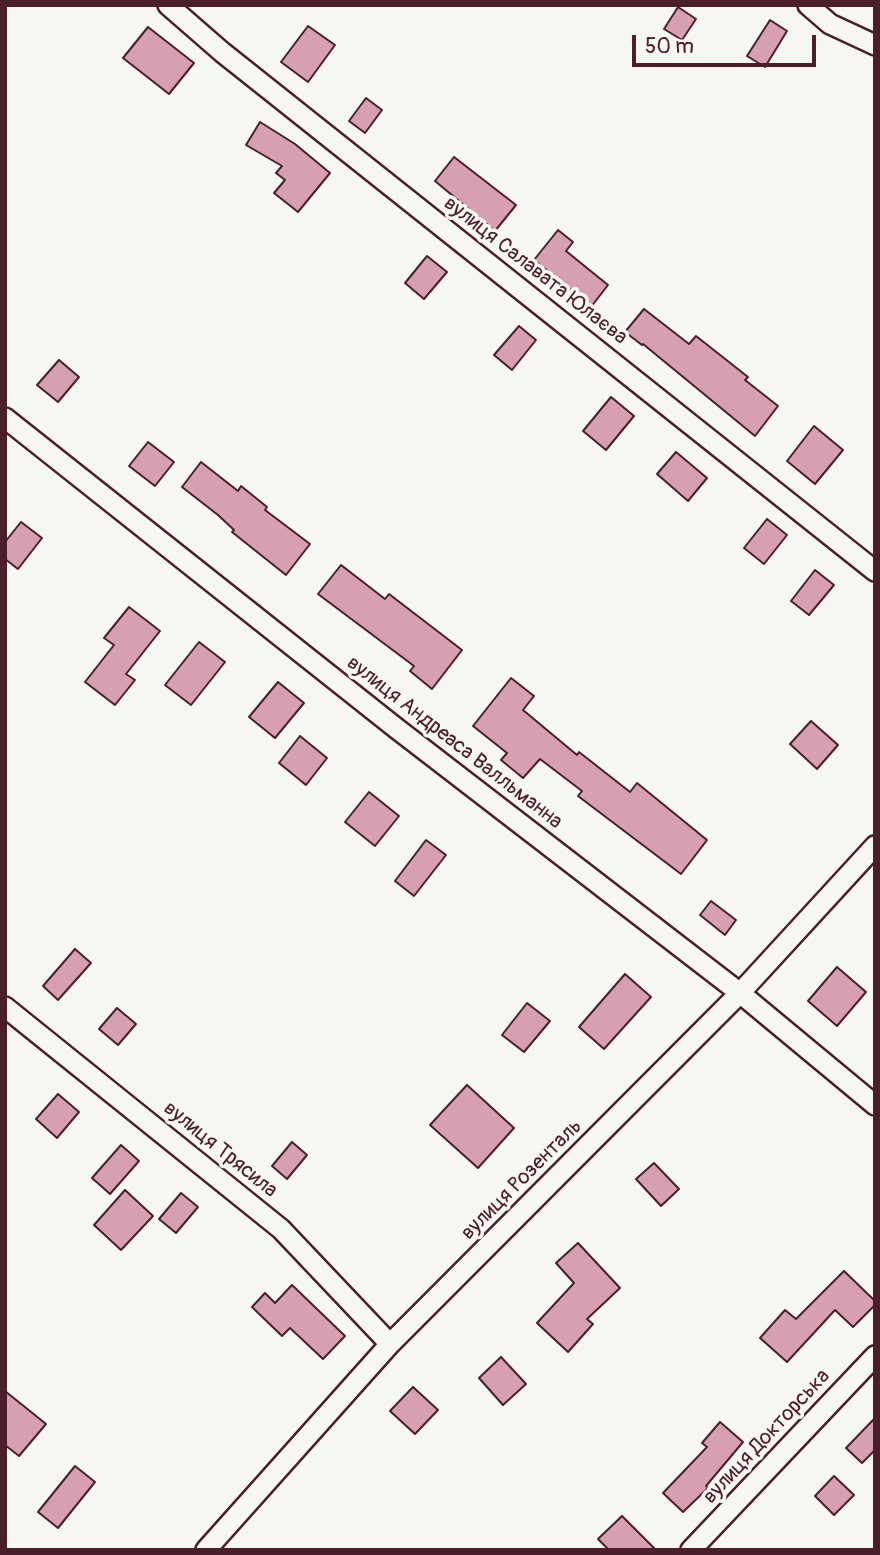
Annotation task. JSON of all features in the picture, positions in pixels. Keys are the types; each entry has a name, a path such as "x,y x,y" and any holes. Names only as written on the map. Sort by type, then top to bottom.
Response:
{"street":[{"name":"вулиця Салавата Юлаєва","path":"168,5 222,52 875,571"},
{"path":"808,5 830,24 875,46"},
{"name":"вулиця Андреаса Валльманна","path":"5,418 407,736 740,993 875,1105"},
{"name":"вулиця Розенталь","path":"206,1550 390,1344 740,993 875,846"},
{"name":"вулиця Трясила","path":"5,1006 281,1230 390,1344"},
{"name":"вулиця Докторська","path":"691,1550 875,1356"}],"building":[{"path":"678,7 696,19 682,40 664,29"},
{"path":"770,20 787,31 765,67 747,56"},
{"path":"308,26 335,45 308,82 281,62"},
{"path":"148,27 194,63 169,94 123,58"},
{"path":"366,98 382,110 365,133 349,121"},
{"path":"260,122 295,144 330,173 298,212 274,193 285,180 276,173 282,166 246,145"},
{"path":"454,157 516,205 495,231 435,181"},
{"path":"558,230 573,242 566,251 608,285 591,307 534,260"},
{"path":"427,256 447,272 424,299 405,283"},
{"path":"644,309 689,344 696,336 748,377 745,380 778,406 755,436 625,332"},
{"path":"519,326 536,340 512,370 494,355"},
{"path":"59,360 79,377 58,402 37,385"},
{"path":"611,397 634,416 606,450 583,431"},
{"path":"814,426 843,450 815,484 787,461"},
{"path":"148,442 174,462 155,486 129,466"},
{"path":"676,452 707,478 688,501 657,474"},
{"path":"201,462 238,491 241,486 267,507 265,510 310,544 286,575 182,487"},
{"path":"767,519 787,535 764,564 744,548"},
{"path":"21,522 42,538 18,569 5,559 5,542"},
{"path":"341,565 385,599 389,594 462,650 432,689 410,671 414,666 318,594"},
{"path":"815,570 834,585 809,615 791,601"},
{"path":"129,607 160,631 126,674 135,680 115,705 85,682 114,645 104,638"},
{"path":"199,642 225,662 191,705 165,685"},
{"path":"511,678 534,696 523,710 577,755 579,752 630,792 637,783 707,840 681,874 578,796 582,791 540,759 523,778 501,760 507,753 473,726"},
{"path":"278,682 304,703 275,738 249,717"},
{"path":"811,721 838,745 817,769 790,744"},
{"path":"300,736 327,758 306,785 279,763"},
{"path":"369,792 399,816 375,846 345,822"},
{"path":"426,840 446,855 414,896 395,881"},
{"path":"711,901 736,920 725,935 700,915"},
{"path":"75,949 91,963 58,1000 43,986"},
{"path":"837,967 866,992 837,1026 808,1001"},
{"path":"625,974 651,997 604,1049 579,1027"},
{"path":"527,1003 550,1021 524,1052 502,1035"},
{"path":"117,1008 136,1024 118,1045 99,1029"},
{"path":"467,1085 514,1128 478,1168 430,1125"},
{"path":"58,1094 79,1112 57,1138 36,1119"},
{"path":"292,1142 307,1155 287,1179 272,1166"},
{"path":"121,1145 139,1161 110,1194 92,1178"},
{"path":"654,1163 679,1189 661,1206 636,1179"},
{"path":"125,1190 153,1216 121,1250 94,1225"},
{"path":"181,1193 198,1207 176,1233 159,1219"},
{"path":"578,1243 620,1288 587,1319 593,1324 568,1352 537,1323 574,1283 556,1263"},
{"path":"844,1271 875,1301 875,1305 853,1327 835,1310 787,1362 760,1338 785,1310 796,1319"},
{"path":"292,1285 345,1336 323,1359 290,1328 282,1336 252,1307 265,1293 275,1303"},
{"path":"501,1357 526,1384 503,1405 479,1378"},
{"path":"413,1387 438,1410 415,1434 390,1411"},
{"path":"5,1391 46,1424 19,1456 5,1445"},
{"path":"875,1418 875,1450 862,1463 846,1448"},
{"path":"720,1422 743,1442 706,1486 708,1488 683,1512 663,1493 707,1447 702,1443"},
{"path":"75,1466 95,1482 58,1528 38,1512"},
{"path":"834,1476 854,1495 834,1515 815,1496"},
{"path":"622,1516 656,1550 609,1550 598,1539"}]}
